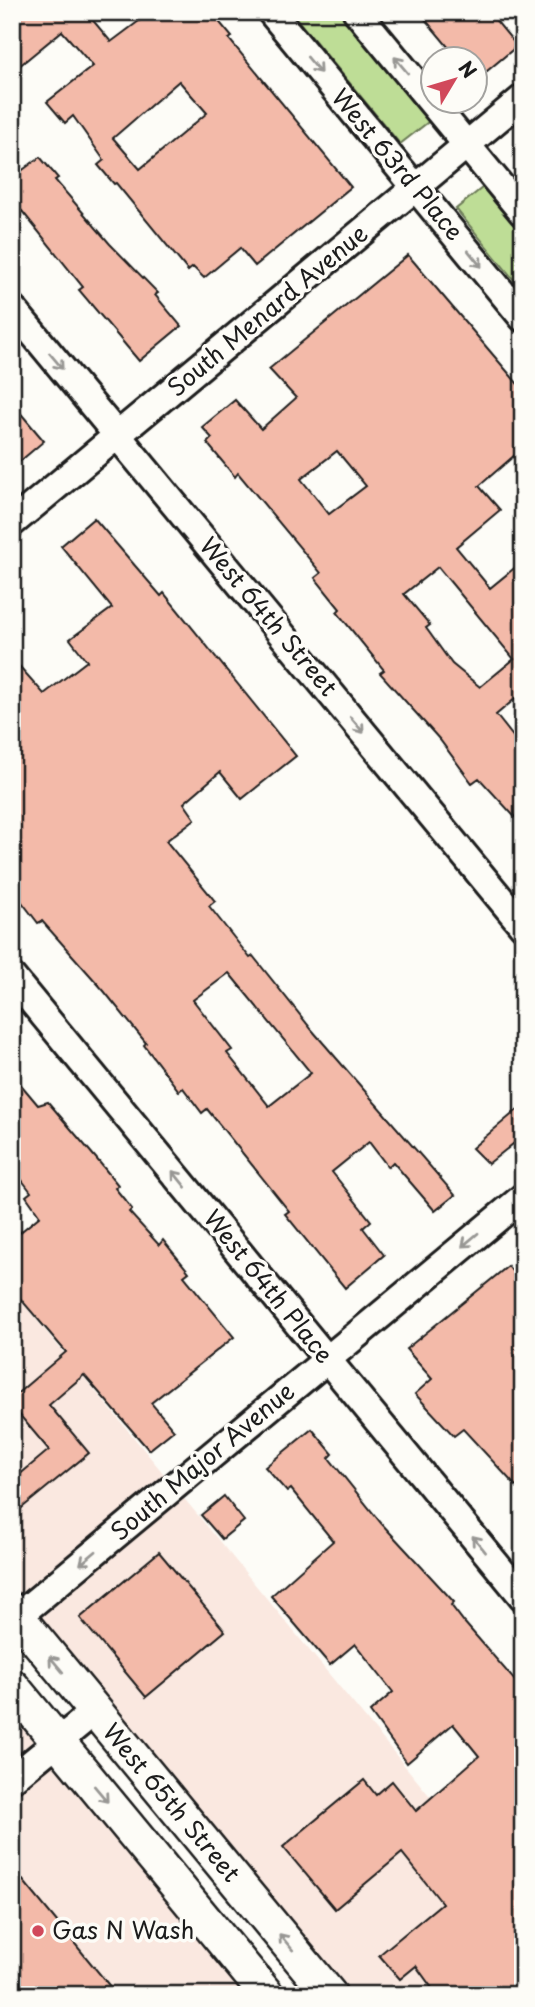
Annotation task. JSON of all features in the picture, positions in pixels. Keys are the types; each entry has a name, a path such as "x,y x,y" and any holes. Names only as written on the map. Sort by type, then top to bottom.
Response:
{"street":[{"name":"West 63rd Place","path":"271,12 523,318"},
{"path":"358,12 523,213"},
{"name":"South Menard Avenue","path":"12,523 523,98"},
{"name":"West 64th Street","path":"12,308 523,926"},
{"name":"West 64th Place","path":"12,976 523,1597"},
{"name":"South Major Avenue","path":"14,1616 523,1197"},
{"name":"West 65th Street","path":"14,1616 330,1995"},
{"name":"West 65th Street","path":"12,1686 267,1995"},
{"path":"12,1779 95,1711"}],"shaded area":[{"path":"12,1290 523,1909 523,1995 352,1995 12,1584"},
{"path":"12,1675 267,1995 12,1995"}],"green space":[{"path":"291,12 344,12 420,104 420,116 430,116 432,119 400,144"},
{"path":"487,184 523,227 523,291 456,209"}],"building":[{"path":"12,12 86,12 111,42 151,12 211,12 232,37 229,39 351,187 255,266 240,248 204,278 193,267 188,271 98,165 104,160 73,116 65,123 47,102 93,66 62,31 12,72","holes":["179,81 207,113 140,169 113,138"]},
{"path":"419,12 489,12 517,46 490,68 490,46 447,46"},
{"path":"40,157 58,178 55,180 110,244 158,293 155,295 181,326 139,361 79,290 83,287 22,211 12,219 12,178"},
{"path":"408,255 523,390 523,448 479,486 500,510 456,547 490,588 523,561 523,692 496,715 523,749 523,826 479,778 472,783 440,740 380,673 384,670 337,612 340,609 315,578 321,573 238,473 235,477 207,443 212,438 202,427 235,400 261,429 296,398 269,369","holes":["337,451 366,486 329,514 301,479","438,567 514,659 480,687 452,664 426,628 430,625 404,594"]},
{"path":"12,403 44,441 12,468"},
{"path":"94,518 161,596 164,593 296,756 242,799 220,772 184,803 195,819 166,841 215,901 209,906 250,958 253,956 312,1030 455,1195 435,1211 393,1162 388,1167 369,1142 332,1172 371,1221 363,1228 384,1255 345,1288 285,1214 289,1211 207,1109 202,1113 183,1088 179,1091 144,1045 146,1043 104,991 42,921 38,923 12,889 12,658 44,694 87,661 70,639 112,608 61,546","holes":["229,973 311,1073 269,1106 227,1053 232,1050 193,1000"]},
{"path":"12,1074 38,1105 48,1102 100,1163 118,1185 115,1188 132,1209 129,1212 159,1245 163,1240 189,1272 184,1276 234,1337 151,1403 174,1430 149,1450 84,1375 49,1405 89,1453 12,1516 12,1481 49,1450 12,1406 12,1398 66,1352 12,1289 12,1239 40,1216 26,1196 31,1192 12,1167"},
{"path":"523,1105 523,1136 488,1164 472,1148"},
{"path":"508,1266 523,1285 523,1494 463,1429 454,1436 415,1394 432,1379 406,1349"},
{"path":"312,1429 333,1454 329,1458 381,1523 454,1602 451,1605 464,1622 523,1690 523,1995 437,1995 416,1966 400,1979 379,1955 442,1903 402,1853 335,1909 283,1847 364,1780 376,1795 392,1781 416,1811 479,1756 453,1724 407,1763 370,1712 393,1692 355,1644 330,1665 271,1596 333,1541 291,1489 287,1492 265,1467"},
{"path":"224,1496 244,1521 222,1539 201,1515"},
{"path":"159,1552 225,1631 146,1697 80,1618"},
{"name":"Gas N Wash","path":"12,1867 117,1995 12,1995"}],"place":[{"name":"Gas N Wash","path":"38,1931"}]}
